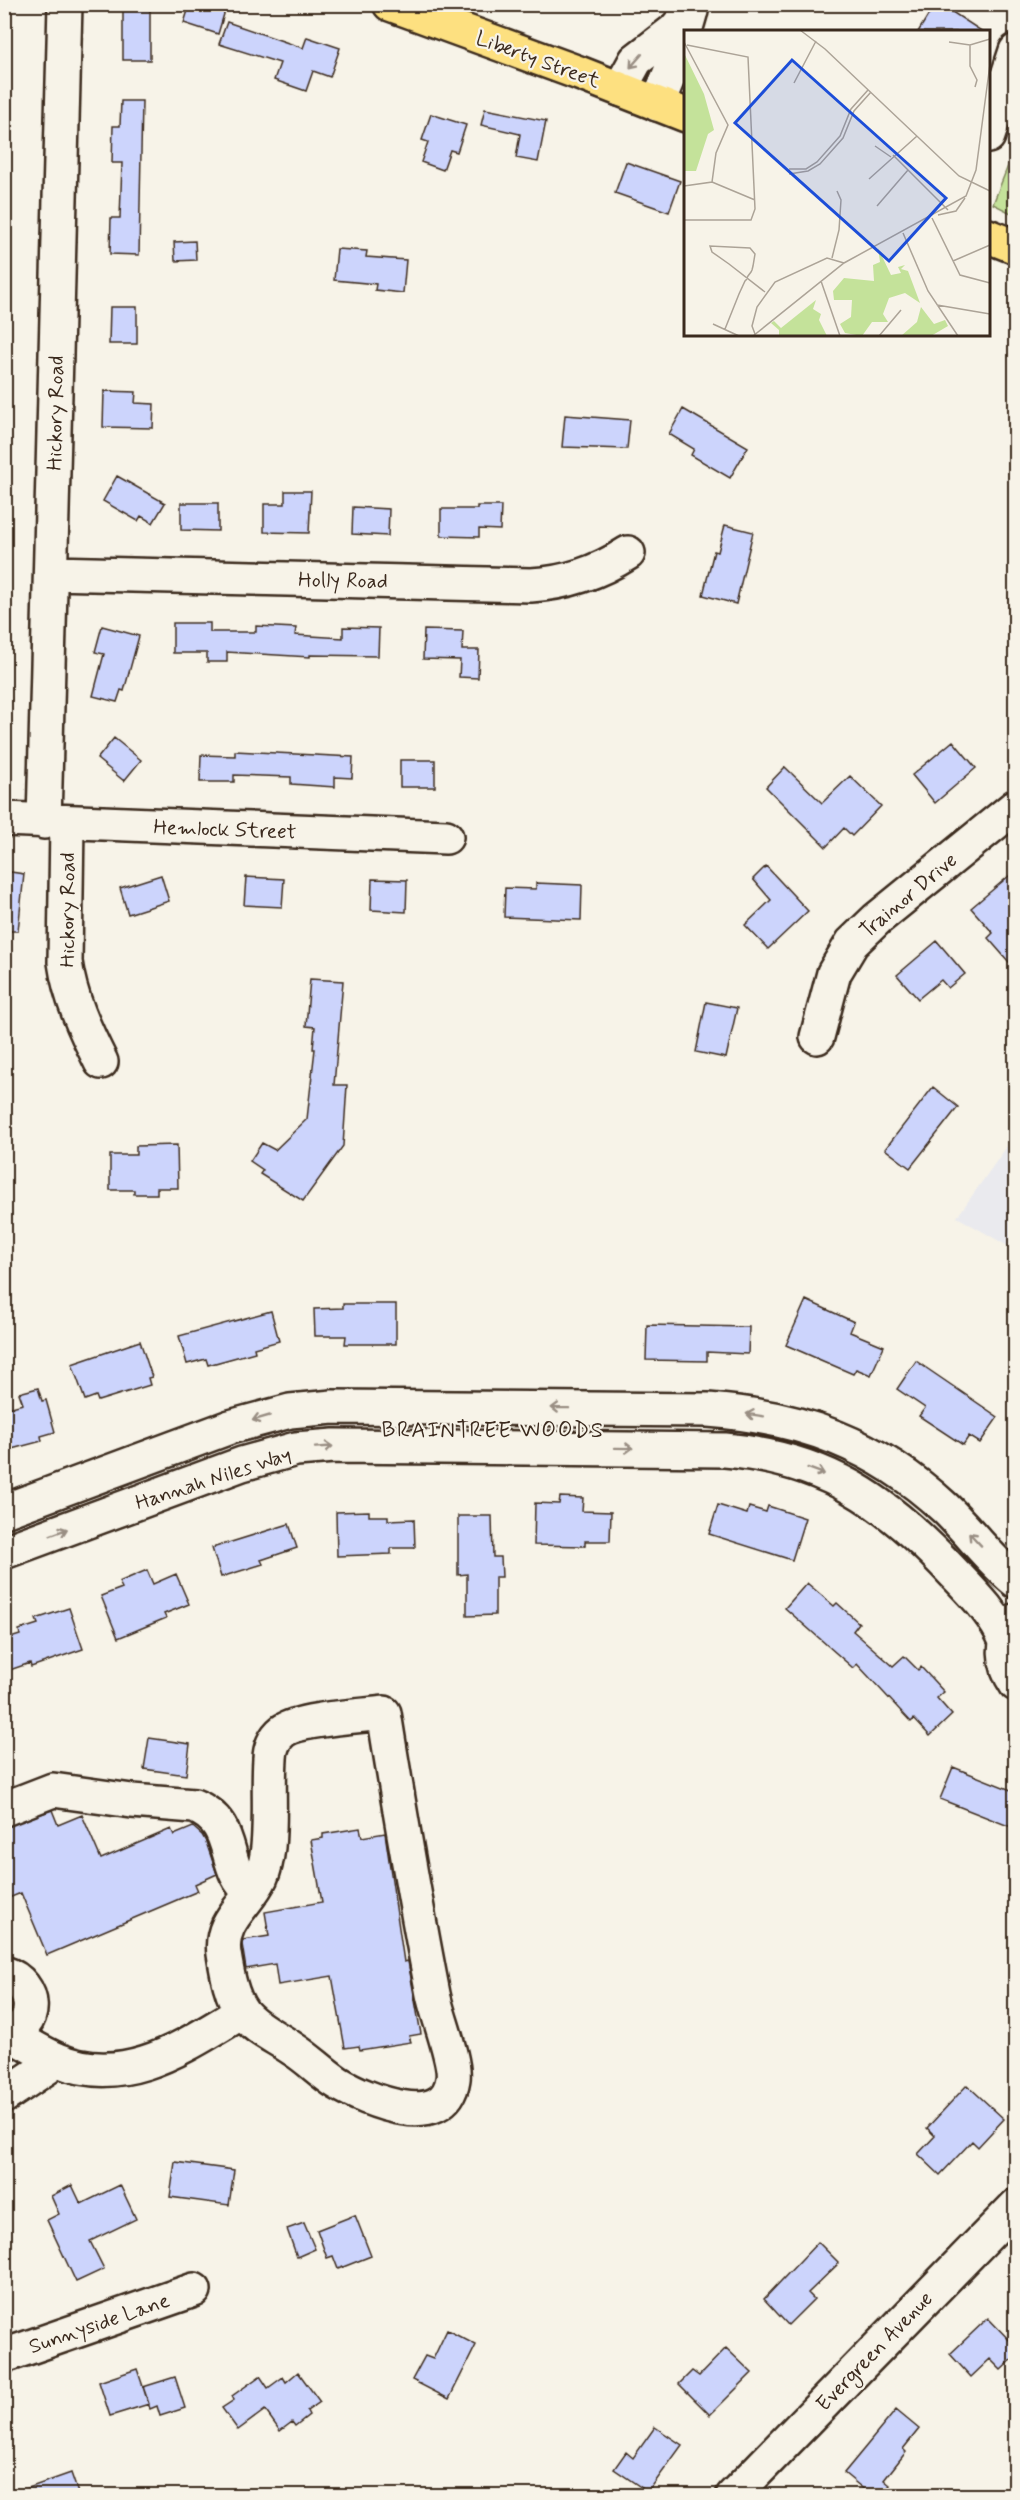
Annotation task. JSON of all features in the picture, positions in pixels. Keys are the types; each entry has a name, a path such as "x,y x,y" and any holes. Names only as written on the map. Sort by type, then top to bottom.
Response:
{"main road":[{"name":"Liberty Street","path":"390,4 671,109"},
{"path":"990,237 1016,247"}],"street":[{"name":"Hickory Road","path":"65,4 52,573 55,823 65,962 78,1012 101,1062"},
{"path":"620,89 636,60 675,30 693,8"},
{"path":"686,30 693,8"},
{"path":"671,109 679,52 684,36"},
{"path":"990,130 1016,51"},
{"name":"Holly Road","path":"52,573 531,585 579,577 610,564 627,553"},
{"name":"Trainor Drive","path":"817,1037 834,973 852,943 877,919 1016,806"},
{"name":"Hemlock Street","path":"4,819 55,823 447,837"},
{"name":"Hannah Niles Way","path":"4,1511 230,1427 290,1411 333,1407 728,1412 771,1418 831,1435 868,1451 914,1481 966,1529 1016,1581"},
{"path":"520,1408 520,1447"},
{"name":"Hannah Niles Way","path":"4,1552 242,1464 296,1449 334,1446 520,1447 707,1449 743,1452 800,1465 834,1478 876,1501 918,1537 984,1604 1000,1627 1011,1630 1006,1662 1016,1684"},
{"path":"131,1464 144,1500"},
{"path":"384,1713 434,1996 453,2067 450,2090 436,2105 418,2110 362,2095 331,2079 296,2050 257,2026 242,2012 234,1995 223,1942 228,1923 251,1892 261,1878 267,1857 270,1757 277,1737 283,1731 300,1724 384,1713"},
{"path":"4,1809 53,1790 132,1801 195,1806 204,1810 224,1831 240,1882 251,1892"},
{"path":"4,1973 21,1981 31,2000 26,2021 19,2029 7,2034"},
{"path":"7,2034 58,2060 98,2070 138,2066 181,2048 242,2012"},
{"path":"4,2096 58,2060"},
{"name":"Evergreen Avenue","path":"734,2496 1016,2206"},
{"name":"Sunnyside Lane","path":"4,2356 194,2290"}],"shaded area":[{"path":"1015,1135 1015,1250 957,1217"}],"green space":[{"path":"1015,148 1016,213 1015,215 993,204"}],"building":[{"path":"123,4 150,4 150,60 123,60"},
{"path":"190,4 227,4 218,34 184,23"},
{"path":"935,4 940,4 980,30 919,30"},
{"path":"227,22 303,48 307,37 340,48 330,77 313,71 306,91 274,80 280,63 219,44"},
{"path":"121,101 142,101 139,255 110,254 111,218 120,218 122,163 112,163 113,126 120,126"},
{"path":"485,109 546,121 538,162 516,158 520,134 481,125"},
{"path":"431,114 466,125 457,152 450,150 443,170 421,162 428,142 422,140"},
{"path":"626,162 680,181 669,212 615,193"},
{"path":"195,241 196,260 175,261 174,242"},
{"path":"337,249 367,251 366,257 406,260 403,293 375,290 376,284 334,280"},
{"path":"110,307 137,307 137,344 109,344"},
{"path":"104,391 136,392 135,403 154,404 153,428 103,427"},
{"path":"683,409 748,447 730,478 691,455 694,449 669,434"},
{"path":"565,415 630,420 627,449 562,447"},
{"path":"117,476 165,503 153,523 141,516 138,521 103,501"},
{"path":"285,491 311,491 309,533 264,532 264,504 285,504"},
{"path":"181,503 218,503 218,531 181,530"},
{"path":"477,506 501,506 500,530 479,529 479,537 441,536 441,509 477,509"},
{"path":"353,507 389,509 388,536 352,534"},
{"path":"725,525 753,532 736,604 703,595 714,551 718,552"},
{"path":"173,623 210,623 210,632 256,632 256,626 296,628 295,635 343,638 343,627 379,628 378,656 310,655 310,657 227,652 227,662 207,662 207,653 173,653"},
{"path":"102,626 139,636 124,691 121,690 117,702 93,696 104,654 95,652"},
{"path":"424,630 463,631 462,650 479,650 478,678 459,677 460,660 423,659"},
{"path":"114,738 141,760 124,781 97,759"},
{"path":"953,741 976,768 935,803 912,775"},
{"path":"235,751 353,757 352,778 335,777 335,787 291,784 291,777 234,775 234,782 200,782 201,755 235,756"},
{"path":"400,760 435,760 435,787 400,787"},
{"path":"785,767 822,803 850,776 881,806 852,836 844,828 826,847 766,787"},
{"path":"766,866 808,911 768,949 745,925 771,900 753,879"},
{"path":"1016,870 1016,970 988,938 993,933 971,908"},
{"path":"4,871 24,874 18,931 4,931"},
{"path":"161,875 169,901 128,914 120,888"},
{"path":"246,877 284,879 282,907 244,905"},
{"path":"372,879 407,880 406,912 371,910"},
{"path":"536,883 582,885 581,920 504,917 505,888 536,889"},
{"path":"937,941 965,974 948,988 941,980 918,999 897,975"},
{"path":"310,979 343,981 334,1085 347,1085 343,1146 303,1201 260,1174 263,1170 250,1161 262,1143 275,1150 307,1119 315,1049 313,1049 315,1027 306,1026"},
{"path":"706,1002 737,1008 726,1058 696,1052"},
{"path":"933,1087 958,1107 910,1168 885,1149"},
{"path":"177,1145 178,1188 157,1188 157,1194 134,1194 134,1190 110,1190 110,1155 136,1155 136,1146"},
{"path":"806,1300 854,1322 850,1332 884,1346 871,1375 856,1369 853,1374 786,1345"},
{"path":"343,1304 396,1304 396,1344 345,1344 346,1336 315,1336 314,1309 343,1308"},
{"path":"271,1311 279,1341 254,1348 255,1352 208,1365 206,1359 187,1364 179,1336"},
{"path":"647,1325 749,1327 748,1354 707,1352 707,1361 646,1360"},
{"path":"140,1341 152,1377 148,1378 150,1385 98,1401 96,1396 85,1400 72,1364"},
{"path":"916,1361 998,1417 980,1443 969,1436 963,1445 919,1416 925,1408 897,1389"},
{"path":"38,1388 42,1401 46,1400 55,1432 41,1436 42,1441 4,1451 4,1409 23,1404 19,1393"},
{"path":"560,1497 583,1498 582,1511 611,1512 610,1541 585,1541 585,1546 534,1545 535,1503 559,1504"},
{"path":"718,1505 747,1514 749,1507 766,1512 768,1506 805,1518 792,1560 709,1534"},
{"path":"369,1511 369,1516 388,1516 388,1520 414,1519 415,1548 391,1548 391,1554 337,1556 336,1512"},
{"path":"458,1516 492,1516 493,1557 501,1557 502,1577 495,1577 495,1615 467,1616 467,1574 458,1575"},
{"path":"289,1524 297,1548 261,1560 263,1564 221,1577 212,1548"},
{"path":"147,1570 153,1584 176,1574 189,1604 164,1614 166,1618 118,1638 101,1596 122,1588 119,1582"},
{"path":"807,1583 834,1606 837,1603 859,1623 853,1631 893,1666 904,1656 918,1670 921,1667 944,1692 937,1698 952,1715 930,1736 914,1719 911,1722 857,1664 853,1668 785,1608"},
{"path":"69,1608 83,1649 31,1667 30,1663 4,1672 4,1640 20,1635 19,1630 38,1624 36,1619"},
{"path":"149,1738 190,1744 186,1775 144,1769"},
{"path":"953,1767 1016,1792 1016,1829 940,1799"},
{"path":"52,1810 58,1825 82,1815 101,1859 171,1829 174,1835 193,1827 206,1842 217,1874 195,1884 198,1891 47,1955 21,1893 4,1900 4,1827"},
{"path":"360,1828 362,1837 385,1833 404,1962 408,1961 421,2034 409,2036 411,2042 360,2050 359,2046 345,2048 332,1976 278,1985 275,1964 246,1969 242,1944 243,1940 269,1936 265,1912 322,1902 311,1840 323,1838 323,1834"},
{"path":"967,2085 1004,2119 978,2147 972,2141 940,2175 918,2154 935,2136 927,2128"},
{"path":"175,2162 234,2170 229,2205 170,2197"},
{"path":"72,2185 81,2204 120,2185 136,2219 90,2241 104,2269 76,2282 47,2220 59,2214 51,2196"},
{"path":"355,2215 371,2256 338,2269 333,2256 327,2258 317,2230"},
{"path":"304,2223 315,2249 297,2257 287,2229"},
{"path":"818,2242 839,2263 808,2293 814,2299 788,2325 764,2299"},
{"path":"988,2318 1016,2347 1016,2356 1001,2370 990,2359 971,2377 950,2354"},
{"path":"447,2330 476,2345 449,2399 412,2380 425,2356 433,2359"},
{"path":"726,2348 752,2373 710,2415 679,2384 692,2371 699,2376"},
{"path":"137,2369 149,2404 110,2416 99,2382"},
{"path":"298,2372 320,2402 307,2411 309,2415 295,2426 292,2422 280,2431 265,2410 238,2430 222,2408 234,2400 232,2396 260,2376 268,2388 283,2377 286,2382"},
{"path":"175,2377 185,2408 160,2416 157,2406 150,2409 143,2387"},
{"path":"896,2410 919,2429 903,2449 906,2452 884,2480 890,2485 881,2496 872,2496 844,2473"},
{"path":"655,2427 682,2445 648,2492 614,2469 626,2452 633,2458"},
{"path":"71,2473 79,2496 14,2496 14,2493"}],"district":[{"name":"BRAINTREE WOODS","path":"493,1429"}]}
